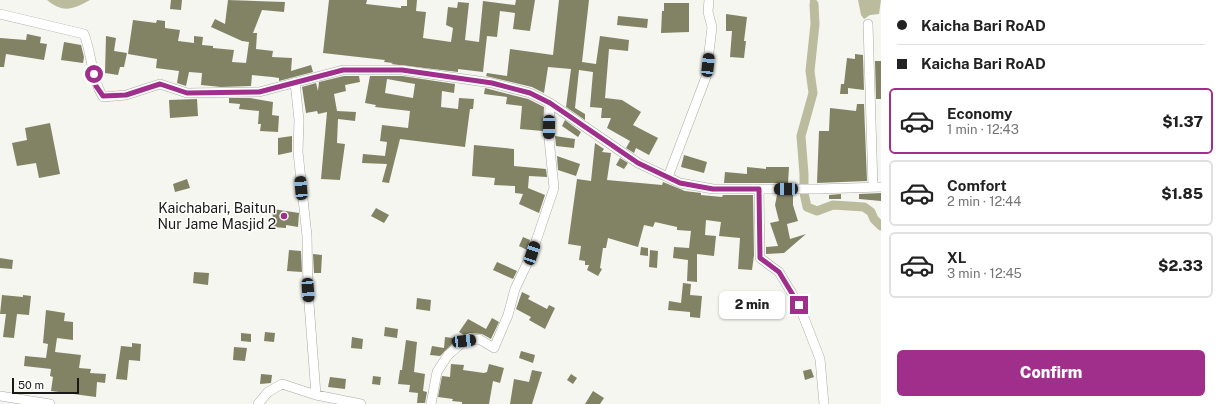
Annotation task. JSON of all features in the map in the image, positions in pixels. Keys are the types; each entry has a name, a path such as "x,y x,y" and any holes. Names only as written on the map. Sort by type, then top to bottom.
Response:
{"street":[{"path":"668,178 706,78 712,27 708,12 709,0"},
{"path":"0,14 84,34 88,43 96,86 103,96 126,95 160,84 187,93 259,92 343,70 402,70 492,83 530,93 550,103 638,163 668,178 680,183 713,189 818,189 877,187 871,124 868,24"},
{"path":"295,82 299,120 298,152 307,236 308,290 316,395"},
{"path":"431,404 437,372 448,355 464,341 479,339 494,348 508,315 515,289 532,253 554,188 549,139 550,103"},
{"path":"871,124 881,124"},
{"path":"759,189 760,258 779,272 802,312 820,359 824,404"},
{"path":"258,404 268,392 282,384 316,395 361,404"},
{"path":"0,396 50,404"}],"shaded area":[{"path":"47,0 90,0 73,8 64,9"},
{"path":"858,0 881,0 879,14 870,15 864,19 861,15"}],"building":[{"path":"171,0 182,0 181,10 170,9"},
{"path":"228,0 285,2 284,12 262,10 253,33 257,33 256,49 273,51 272,57 292,58 291,71 311,65 313,72 279,81 279,78 252,75 251,86 221,87 201,85 202,73 189,72 186,86 177,83 179,71 156,68 157,59 128,54 133,20 156,23 157,20 165,21 165,28 180,30 178,41 194,43 194,36 203,37 202,45 213,46 213,48 234,50 232,62 246,63 249,42 242,41 211,27 215,19 225,24"},
{"path":"329,0 367,0 366,4 401,8 401,6 407,6 407,0 417,0 416,11 426,12 423,38 451,42 453,28 446,25 448,7 457,8 458,2 469,3 465,40 479,42 483,1 515,5 516,0 535,0 530,31 513,29 515,13 500,11 497,37 487,36 483,72 458,69 458,72 391,64 393,63 384,62 385,60 323,53"},
{"path":"559,0 589,0 582,62 596,64 600,36 629,40 628,51 609,49 605,98 622,100 641,112 633,125 658,138 649,155 636,148 634,153 626,148 630,141 607,128 611,118 601,118 602,108 590,107 593,72 579,70 575,108 585,114 585,120 566,107 571,69 548,67 544,93 532,87 486,76 487,73 507,76 510,49 553,55"},
{"path":"664,3 689,3 689,32 661,33"},
{"path":"726,14 747,17 744,41 746,41 744,58 730,57 732,31 726,31"},
{"path":"618,16 648,19 647,28 617,25"},
{"path":"27,34 41,37 40,43 47,44 44,60 6,54 4,67 0,67 0,38 26,40"},
{"path":"106,36 116,38 114,51 127,53 124,67 120,67 118,75 105,73"},
{"path":"64,42 81,45 84,57 83,63 61,60"},
{"path":"855,54 863,55 864,90 848,88 848,94 840,94 841,84 844,84 847,58 855,59"},
{"path":"875,61 881,61 881,99 876,99"},
{"path":"344,76 359,76 360,82 345,85 346,91 334,94 337,111 356,112 355,121 338,119 337,143 345,144 340,180 321,179 327,112 318,114 317,111 306,113 302,87 316,83 318,91 319,82"},
{"path":"370,76 402,76 455,84 454,93 442,91 441,107 458,109 459,98 474,99 473,109 470,109 465,147 400,139 389,183 382,182 387,164 362,163 363,154 385,156 387,142 380,141 382,125 408,128 410,111 375,107 376,105 365,103","holes":["387,79 415,84 413,98 385,93"]},
{"path":"485,88 528,99 544,107 543,131 520,129 522,106 506,104 507,97 484,94"},
{"path":"229,98 250,98 273,102 272,115 279,116 278,132 260,131 261,124 258,124 259,111 239,109 240,104 229,103"},
{"path":"197,99 198,116 170,118 169,100"},
{"path":"857,104 864,104 867,181 817,183 819,131 829,131 830,108 856,111"},
{"path":"565,120 581,132 578,137 562,126"},
{"path":"50,123 60,174 39,178 36,163 17,166 12,143 27,140 25,128"},
{"path":"292,136 292,152 278,155 278,138"},
{"path":"555,136 575,139 574,148 556,146"},
{"path":"595,143 604,149 602,152 611,153 607,180 662,185 663,182 685,191 701,193 701,195 722,197 723,195 753,195 754,255 752,270 738,269 740,238 719,236 721,222 706,220 705,235 716,236 714,256 697,254 697,282 687,281 688,260 673,258 674,247 689,248 691,231 677,230 677,227 655,222 653,227 644,225 638,247 608,238 606,248 603,248 600,268 602,269 598,276 587,270 589,265 585,265 585,261 579,260 581,246 568,244 577,179 591,181"},
{"path":"474,145 514,149 514,166 546,169 547,177 529,176 528,188 545,195 539,213 519,204 523,194 515,193 515,186 494,185 495,178 472,176"},
{"path":"684,155 707,162 704,173 681,167"},
{"path":"557,156 580,164 576,176 558,170"},
{"path":"620,158 628,163 624,169 616,165"},
{"path":"747,167 766,169 766,167 789,167 788,183 724,183 725,172 747,174"},
{"path":"187,179 190,188 175,192 173,184"},
{"path":"881,193 881,201 859,199 859,194"},
{"path":"841,194 841,199 829,199 829,195"},
{"path":"777,195 793,195 793,205 798,221 787,224 790,239 806,234 784,253 766,254 766,247 778,246 770,223 779,221 775,205"},
{"path":"376,208 389,215 384,223 371,216"},
{"path":"273,209 299,213 298,227 286,225 286,228 272,227"},
{"path":"523,237 530,240 527,250 519,246"},
{"path":"641,247 648,248 648,256 640,255"},
{"path":"289,250 301,251 302,272 287,271"},
{"path":"650,250 658,251 657,268 649,267"},
{"path":"313,254 322,255 321,273 314,273"},
{"path":"0,258 13,260 12,269 0,268"},
{"path":"497,262 517,271 513,279 493,270"},
{"path":"194,272 209,273 208,285 193,283"},
{"path":"683,283 691,284 690,295 702,296 700,318 690,317 690,312 668,310 669,301 681,303"},
{"path":"522,292 530,296 528,299 547,309 549,305 555,308 545,329 529,320 531,317 516,309"},
{"path":"2,295 23,297 23,295 31,296 29,315 17,314 14,338 3,337 6,314 0,314"},
{"path":"417,298 431,300 430,311 416,309"},
{"path":"46,310 65,313 64,321 73,322 73,340 57,338 55,352 81,355 79,368 91,369 90,373 106,374 105,383 97,382 96,397 51,391 53,377 50,376 51,369 24,366 25,356 46,358 48,344 43,343"},
{"path":"492,318 499,322 491,339 482,334 470,333 464,335 459,332 468,319 486,329"},
{"path":"385,327 398,329 397,338 384,336"},
{"path":"265,332 275,333 274,342 264,341"},
{"path":"241,333 251,334 251,342 241,341"},
{"path":"352,337 363,339 362,349 351,348"},
{"path":"445,337 453,338 453,343 440,356 430,355 432,346 444,348"},
{"path":"406,340 417,342 414,372 425,374 423,391 427,392 425,403 417,403 418,393 409,392 410,385 398,384 400,370 402,370"},
{"path":"132,343 141,344 140,361 129,360 127,380 116,379 121,346 132,347"},
{"path":"234,347 247,348 245,361 233,360"},
{"path":"521,351 535,355 533,363 519,358"},
{"path":"451,364 464,365 463,370 484,373 487,372 489,364 504,368 500,383 493,381 489,404 462,404 462,402 452,401 453,399 438,397 442,376 450,377"},
{"path":"811,369 814,377 805,380 803,371"},
{"path":"532,370 542,372 532,404 510,404 514,379 529,382"},
{"path":"261,374 272,375 271,383 260,384"},
{"path":"571,374 577,378 573,384 567,380"},
{"path":"373,376 381,377 380,385 372,384"},
{"path":"330,377 346,379 345,389 328,387"},
{"path":"593,391 604,398 600,404 585,404"}],"waterway":[{"path":"811,0 815,25"},
{"path":"814,4 815,24 810,71 813,93 801,136 804,193 807,207 817,211 833,205 864,207 871,212 874,219 881,226"}],"place":[{"name":"Kaichabari, Baitun Nur Jame Masjid 2","path":"284,216"}],"route":[{"path":"94,74 96,86 103,96 126,95 160,84 187,93 259,92 343,70 402,70 492,83 530,93 550,103 638,163 680,183 713,189 759,189 758,229 760,258 779,272 799,305"}]}
